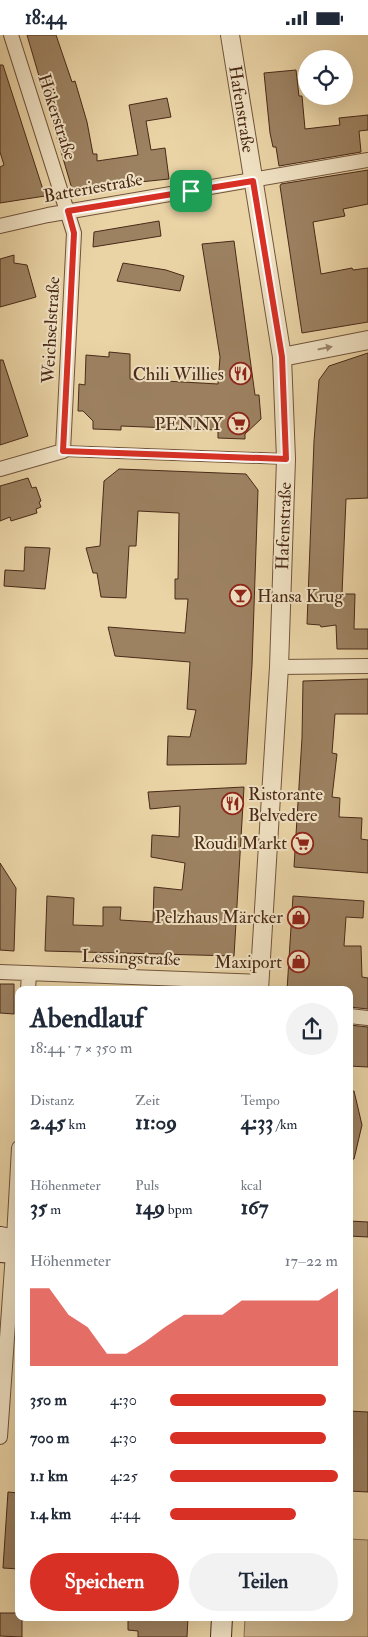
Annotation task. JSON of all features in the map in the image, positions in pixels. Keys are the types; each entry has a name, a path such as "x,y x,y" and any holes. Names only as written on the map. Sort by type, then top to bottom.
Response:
{"main road":[{"path":"221,1637 222,1621"}],"street":[{"name":"Hökerstraße","path":"11,35 68,211"},
{"name":"Hafenstraße","path":"230,35 282,357 286,459 279,667 260,986"},
{"name":"Batteriestraße","path":"0,226 68,211 368,160"},
{"name":"Weichselstraße","path":"63,451 74,233 68,211"},
{"path":"282,357 368,340"},
{"path":"0,469 63,451 286,459"},
{"path":"279,667 368,666"},
{"name":"Lessingstraße","path":"0,972 260,986"},
{"path":"28,986 29,973"},
{"path":"353,1016 368,1018"},
{"path":"0,1437 15,1196"}],"shaded area":[{"path":"353,1539 368,1540 368,1637 244,1637 245,1621 353,1621"}],"building":[{"path":"27,35 56,35 72,82 75,81 87,122 93,154 97,154 97,161 138,155 129,105 167,98 171,117 146,121 151,150 165,148 169,179 72,189"},
{"path":"0,65 3,65 45,196 0,203 0,167 4,165 0,152"},
{"path":"296,70 298,105 303,105 305,129 340,125 339,118 368,115 368,130 359,131 361,152 279,166 276,147 273,147 270,133 264,73"},
{"path":"368,170 368,204 343,209 345,216 313,222 321,274 352,268 353,270 368,268 368,322 302,333 280,186 281,184"},
{"path":"159,221 161,236 93,247 94,232"},
{"path":"234,241 255,395 259,395 261,419 245,434 245,439 218,438 218,430 121,426 121,430 93,429 93,421 83,411 78,411 79,384 85,385 86,355 109,357 109,352 130,354 130,379 218,384 220,357 202,244"},
{"path":"14,255 14,263 27,265 36,297 0,307 0,259"},
{"path":"123,263 166,270 184,276 180,291 117,281"},
{"path":"368,353 368,498 346,499 342,594 355,594 354,629 368,629 368,649 337,649 336,625 321,627 320,625 307,624 314,441 319,380 329,366"},
{"path":"0,360 3,360 28,436 0,445"},
{"path":"119,469 246,474 258,490 252,665 246,764 167,765 168,736 190,737 196,710 187,709 190,662 115,656 108,627 185,633 188,599 175,599 175,579 178,579 179,513 138,511 136,546 129,546 126,598 101,597 97,573 93,573 86,548 100,546 104,481"},
{"path":"28,478 32,488 36,487 41,507 36,509 37,513 11,521 10,517 0,521 0,486"},
{"path":"25,547 50,548 45,589 4,586 5,570 24,571"},
{"path":"368,679 368,714 335,714 332,753 337,754 332,797 340,798 339,817 362,818 361,839 368,840 368,873 294,867 302,738 303,681"},
{"path":"244,787 234,956 45,951 47,896 74,898 73,925 103,926 103,907 121,907 120,920 153,922 154,887 182,890 185,863 151,857 152,835 179,837 180,806 150,809 148,792"},
{"path":"0,863 16,888 14,951 0,950"},
{"path":"293,896 364,901 363,918 346,917 344,946 361,946 362,977 368,978 368,1009 353,1007 353,986 287,986"},
{"path":"0,984 14,984 14,1014 0,1013"},
{"path":"353,1025 368,1027 368,1067 353,1066"},
{"path":"353,1091 362,1125 354,1159 353,1159"},
{"path":"353,1221 368,1222 368,1237 353,1236"},
{"path":"353,1411 368,1412 368,1492 353,1491"},
{"path":"8,1492 15,1493 15,1569 3,1568"},
{"path":"0,1613 15,1613 15,1621 22,1621 22,1637 0,1636"},
{"path":"128,1621 188,1621 187,1637 138,1637 138,1631 128,1630"}],"place":[{"name":"Chili Willies","path":"240,374"},
{"name":"PENNY","path":"239,424"},
{"name":"Hansa Krug","path":"241,596"},
{"name":"Ristorante Belvedere","path":"232,804"},
{"name":"Roudi Markt","path":"303,843"},
{"name":"Pelzhaus Märcker","path":"299,917"},
{"name":"Maxiport","path":"298,962"}],"route":[{"path":"253,181 282,357 286,459 63,451 74,233 68,211 191,191 253,181"}]}
